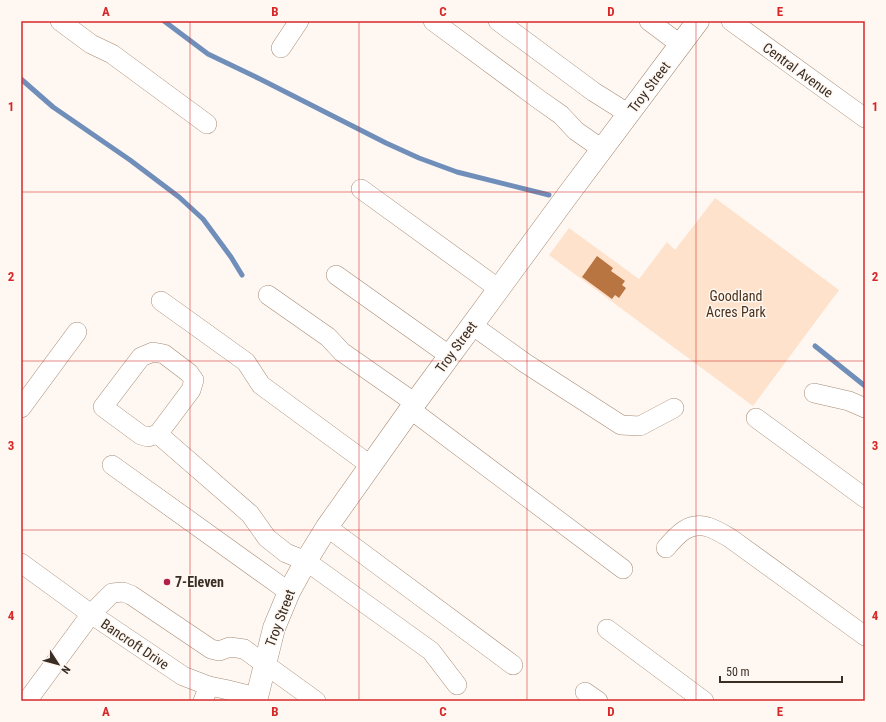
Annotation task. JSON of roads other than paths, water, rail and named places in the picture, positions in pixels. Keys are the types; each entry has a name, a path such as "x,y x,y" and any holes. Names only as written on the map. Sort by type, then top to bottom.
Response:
{"main road":[{"name":"Troy Street","path":"257,699 274,628 289,592 327,527 412,406 698,21"}],"street":[{"path":"60,21 91,44 112,54 207,124"},
{"path":"281,48 299,21"},
{"path":"433,21 561,115 576,131 602,149"},
{"path":"498,21 594,92 629,114"},
{"path":"648,21 681,45"},
{"name":"Central Avenue","path":"731,21 865,118"},
{"path":"361,189 499,289"},
{"path":"336,275 450,356"},
{"path":"268,295 328,337 342,352 623,569"},
{"path":"161,301 246,362 261,385 370,466"},
{"path":"472,325 525,363 621,425 640,426 674,408"},
{"path":"21,408 77,332"},
{"path":"153,352 164,354 189,372 194,380 191,390 158,434 148,437 141,435 103,407 141,357 153,352"},
{"path":"814,393 849,402 865,408"},
{"path":"756,418 865,498"},
{"path":"158,434 250,514 266,538 286,553 306,561 431,651 457,685"},
{"path":"112,465 289,592"},
{"path":"666,548 678,534 693,525 708,527 730,538 865,636"},
{"path":"327,527 513,665"},
{"name":"Bancroft Drive","path":"21,563 91,614 183,676 206,694 224,689 257,699"},
{"path":"27,701 91,614 112,593 123,592 131,595 211,649 219,651 230,647 244,649 316,701"},
{"path":"607,629 704,701"}],"waterway":[{"path":"164,21 208,54 419,158 457,172 549,195"},
{"path":"21,79 53,107 130,160 179,197 203,219 231,257 242,275"},
{"path":"815,346 865,386"}],"place":[{"name":"7-Eleven","path":"167,582"}],"park label":[{"name":"Goodland Acres Park","path":"736,304"}]}
